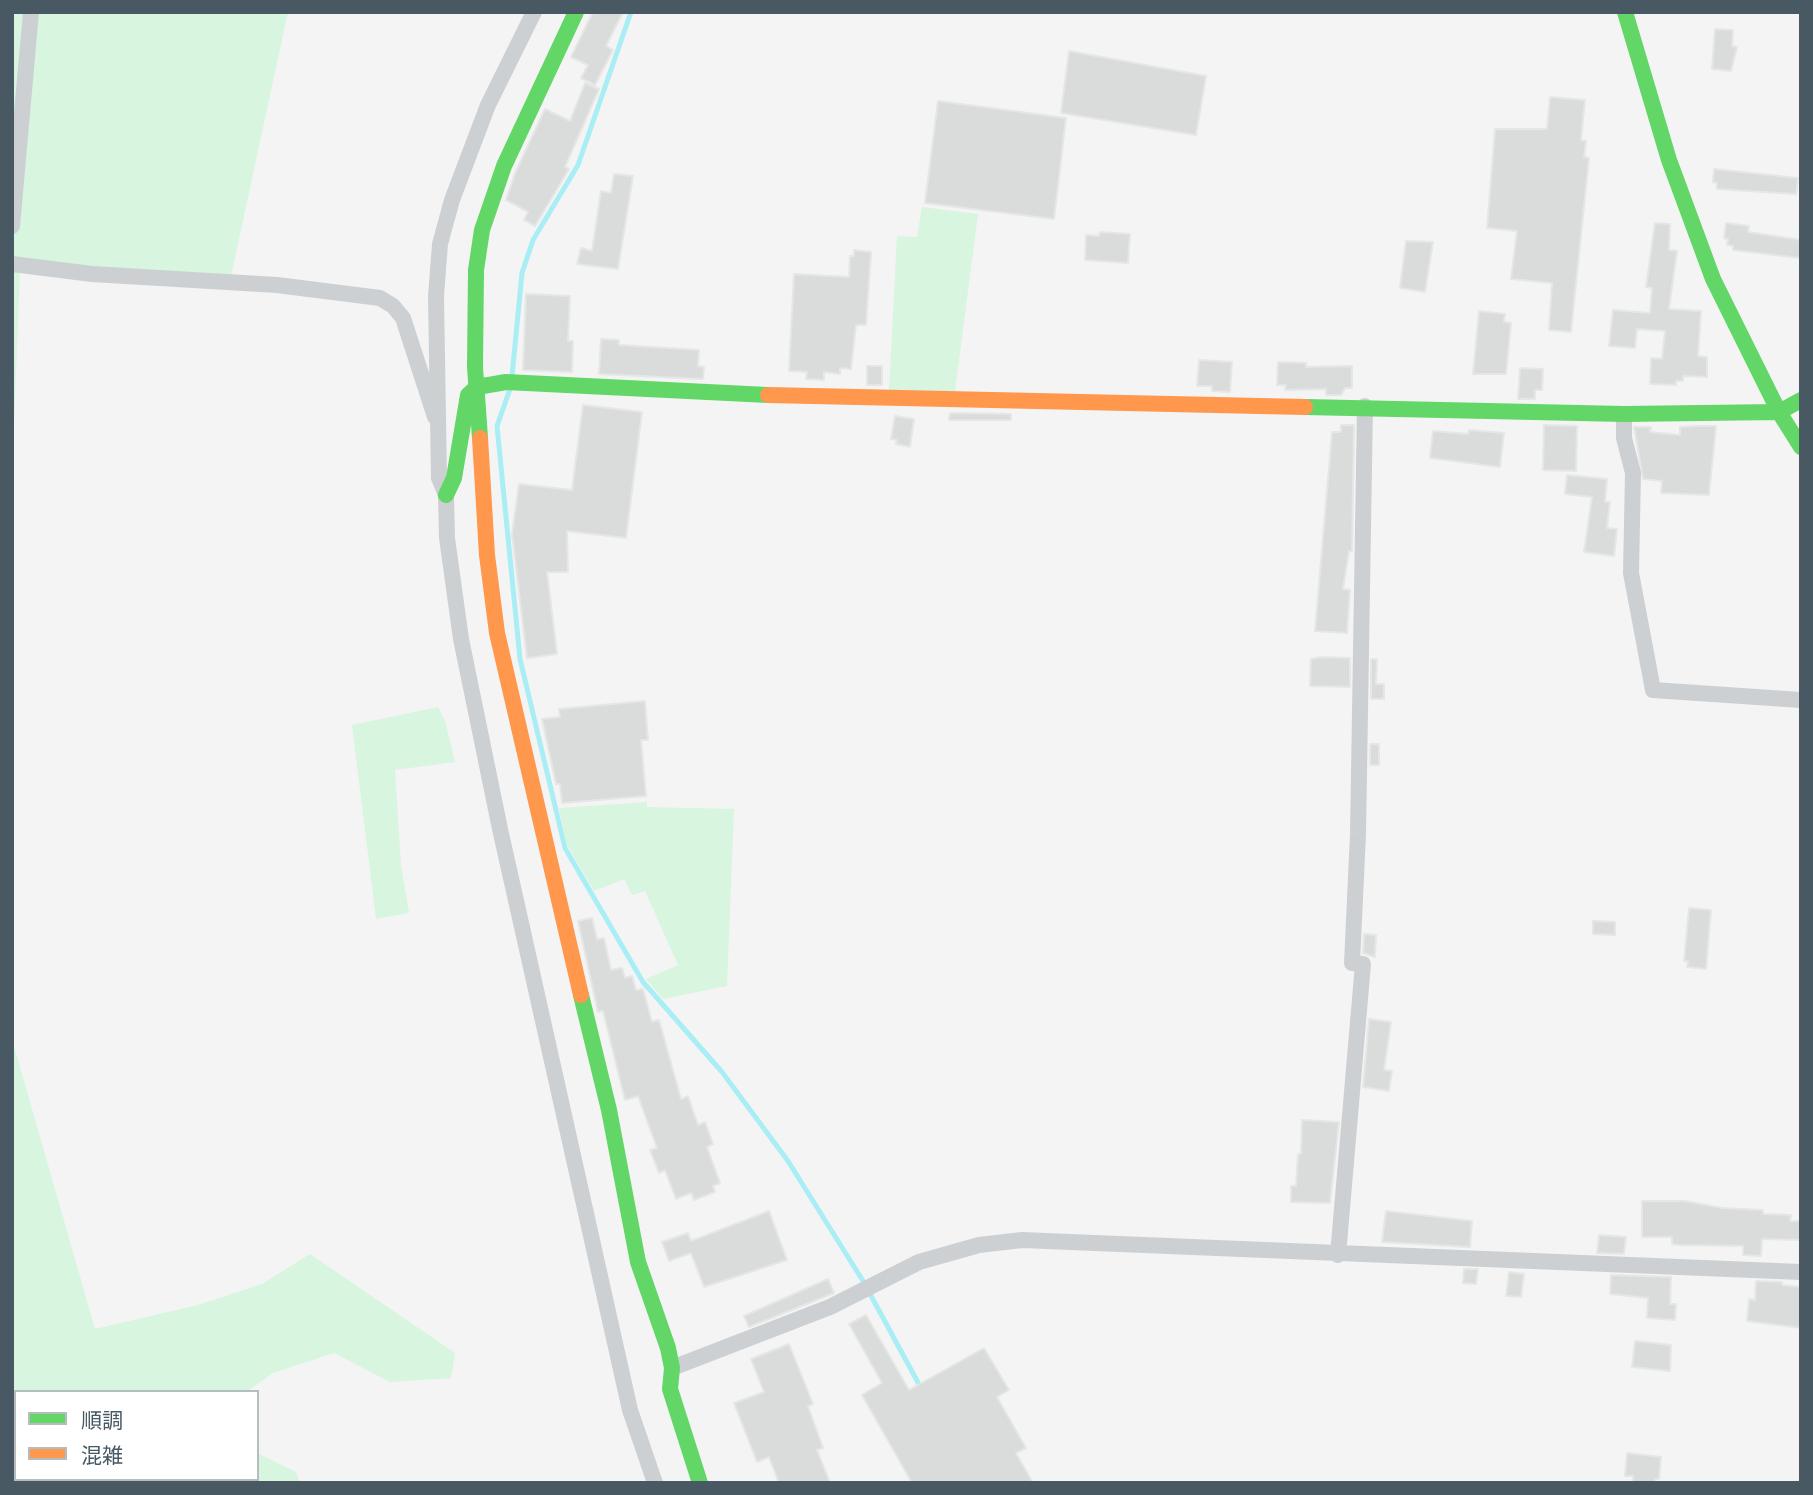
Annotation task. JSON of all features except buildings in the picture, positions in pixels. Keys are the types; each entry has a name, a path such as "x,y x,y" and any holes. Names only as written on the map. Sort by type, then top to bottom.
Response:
{"main road":[{"path":"576,12 504,166 482,230 476,270 477,387 487,555 497,632 564,930 609,1110 638,1262 672,1368 670,1389 700,1483"},
{"path":"1625,12 1669,160 1713,279 1779,412 1801,447"},
{"path":"446,495 454,478 468,395 477,387 512,382 783,396 1365,406 1624,414 1779,412 1801,400"}],"street":[{"path":"12,226 31,12"},
{"path":"534,12 488,105 442,236 436,278 439,478 446,495 456,607 495,804 630,1410 655,1483"},
{"path":"12,264 92,274 277,285 380,298 393,306 403,318 416,352 431,409 440,426"},
{"path":"1338,1255 1363,964 1352,963 1358,834 1365,406"},
{"path":"1624,414 1625,438 1633,473 1631,573 1653,690 1801,700"},
{"path":"672,1368 830,1307 919,1262 979,1245 1022,1240 1801,1272"}],"green space":[{"path":"12,12 288,12 231,276 20,271 12,476"},
{"path":"922,207 978,214 955,391 889,391 897,236 917,237"},
{"path":"438,707 445,721 455,762 395,770 401,865 409,913 376,919 352,725"},
{"path":"647,802 647,807 734,809 727,986 663,999 646,979 678,965 645,891 632,895 624,879 594,891 567,845 559,808"},
{"path":"12,1039 95,1329 198,1305 262,1284 310,1254 455,1353 451,1378 390,1382 334,1353 273,1373 249,1390 14,1390 14,1481 259,1481 259,1454 296,1472 300,1483 12,1483"}],"waterway":[{"path":"512,376 522,273 533,240 578,165 631,12"},
{"path":"511,386 497,426 520,659 565,848 643,982 722,1072 788,1161 863,1281 921,1388"}],"traffic: fast":[{"path":"480,438 475,367 476,270 482,230 504,166 576,12"},
{"path":"1625,12 1669,160 1713,279 1779,412 1801,447"},
{"path":"446,495 454,478 468,395 477,387 506,382 768,395"},
{"path":"1779,412 1801,400"},
{"path":"1305,407 1624,414 1779,412"},
{"path":"581,995 609,1110 638,1262 668,1348 672,1368 670,1389 700,1483"}],"traffic: slow":[{"path":"768,395 1305,407"},
{"path":"480,438 487,555 497,633 581,995"}]}
